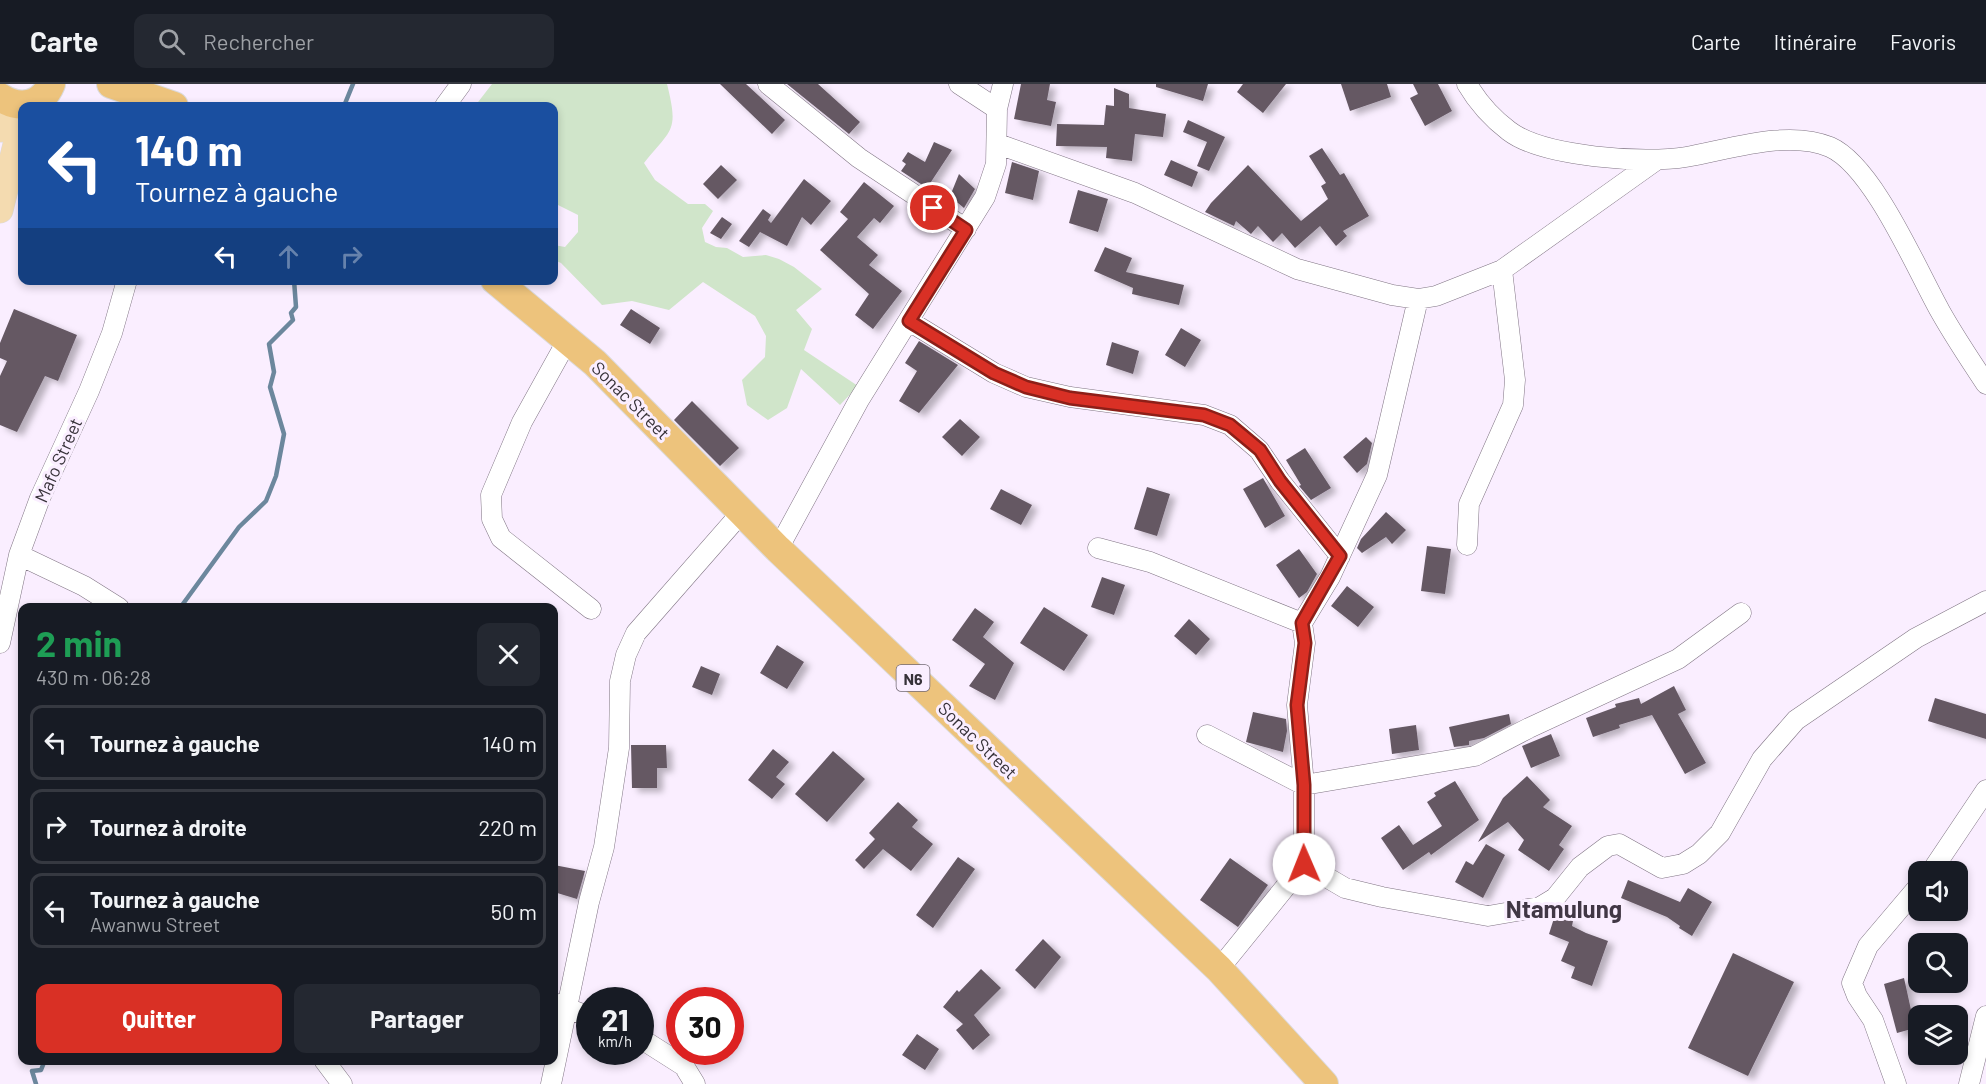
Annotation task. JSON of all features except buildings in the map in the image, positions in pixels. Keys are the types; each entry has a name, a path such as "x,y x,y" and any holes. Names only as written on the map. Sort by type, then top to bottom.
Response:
{"highway":[{"path":"111,84 147,101"},
{"path":"32,102 58,86"},
{"name":"Sonac Street","path":"501,285 595,363 778,549 1218,969 1323,1084"}],"main road":[{"path":"0,210 14,110"}],"street":[{"path":"448,102 461,84"},
{"path":"768,84 859,158 966,230"},
{"path":"959,84 996,109"},
{"path":"778,549 859,400 985,197 996,164 998,144 996,109 1003,84"},
{"path":"1467,84 1476,99 1510,132 1540,147 1655,161 1739,146 1804,141 1830,147 1851,161 1878,197 1953,334 1986,384"},
{"path":"998,144 1135,193 1297,269 1392,295 1418,299 1436,296 1502,270 1655,161"},
{"path":"1467,545 1469,504 1513,405 1515,380 1502,270"},
{"name":"Mafo Street","path":"0,643 19,555 40,498 89,391 112,333 126,285"},
{"path":"1218,969 1304,864 1304,785 1297,705 1305,643 1302,623 1340,556 1377,475 1418,299"},
{"path":"909,321 994,373 1026,387 1070,398 1204,415 1230,425 1260,450 1280,481 1340,556"},
{"path":"567,341 522,422 491,495 492,519 501,538 591,609"},
{"path":"576,1012 559,1006 604,847 619,748 620,681 626,655 636,633 742,512"},
{"path":"1098,548 1150,562 1302,623"},
{"path":"19,555 112,603"},
{"path":"1304,864 1345,888 1488,916 1540,907 1555,898 1580,867 1608,846 1619,844 1662,868 1683,864 1699,854 1720,834 1762,759 1796,720 1916,638 1986,601"},
{"path":"1207,735 1304,785 1475,756 1529,728 1678,659 1741,613"},
{"path":"1938,861 1986,790"},
{"path":"1896,1084 1873,1020 1857,996 1852,983 1868,946 1908,899"},
{"path":"1969,1084 1986,1016"},
{"path":"654,1047 684,1066 695,1084"},
{"path":"328,1065 342,1084"},
{"path":"551,1084 553,1065"}],"green space":[{"path":"492,84 667,84 671,100 671,128 644,163 655,180 688,204 705,204 713,211 702,228 705,242 716,247 727,248 743,257 766,255 779,259 794,267 822,289 796,310 812,329 804,350 858,386 840,405 801,369 787,408 768,420 747,405 742,380 765,357 766,336 755,316 703,282 669,310 632,301 602,305 558,262 558,246 565,247 578,232 578,215 558,205 558,102 478,102"}],"waterway":[{"path":"346,102 353,84"},
{"path":"184,603 239,527 266,501 276,476 284,434 270,387 274,372 269,344 293,320 291,313 296,307 294,285"},
{"path":"36,1084 32,1071 41,1070 43,1065"}],"district":[{"name":"Ntamulung","path":"1564,908"}],"route":[{"path":"933,208 966,230 909,321 994,373 1026,387 1070,398 1204,415 1217,418 1230,425 1260,450 1280,481 1340,556 1302,623 1305,643 1297,705 1304,785 1304,864"}]}
